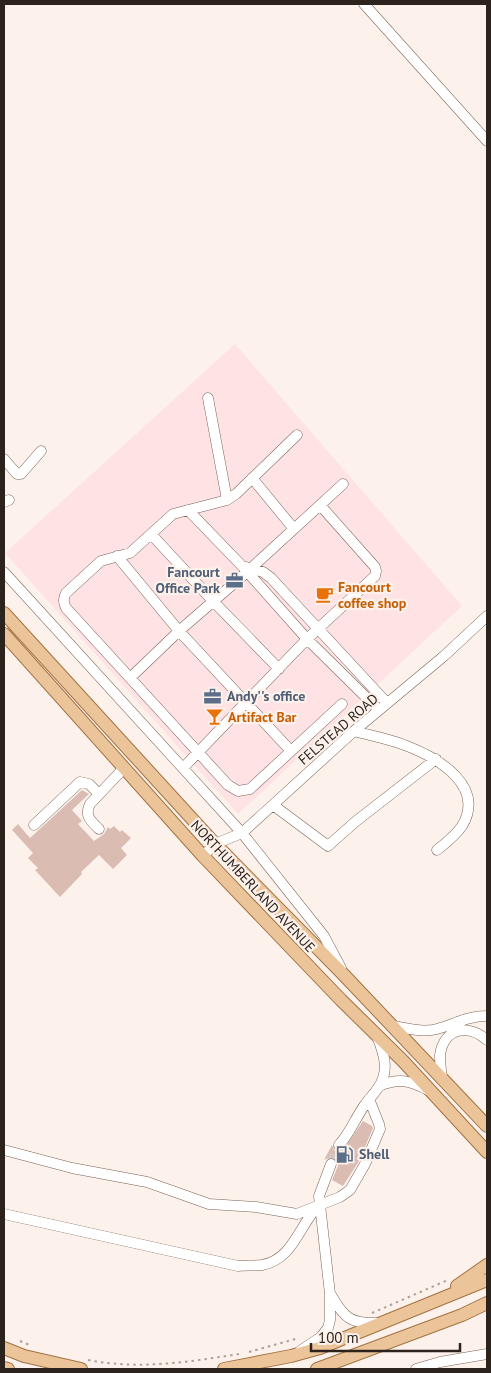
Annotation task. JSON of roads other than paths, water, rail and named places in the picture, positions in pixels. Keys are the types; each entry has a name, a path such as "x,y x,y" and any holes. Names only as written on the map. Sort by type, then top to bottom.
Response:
{"main road":[{"name":"NORTHUMBERLAND AVENUE","path":"4,613 215,844 343,974 487,1126"},
{"name":"NORTHUMBERLAND AVENUE","path":"4,634 203,856 376,1036 433,1092 485,1152"},
{"path":"430,1304 487,1265"},
{"path":"224,1369 291,1356 346,1338 487,1280"},
{"path":"317,1369 462,1315 487,1303"},
{"path":"4,1348 24,1356 81,1364"},
{"path":"4,1368 8,1369"}],"street":[{"path":"364,4 487,141"},
{"path":"208,398 228,500"},
{"path":"297,435 228,500 173,514 130,553 101,561 82,576 66,593 64,603 66,608 228,785 238,791 250,789 342,704"},
{"path":"4,459 17,474 21,474 41,451"},
{"path":"252,478 294,529"},
{"path":"130,678 247,569 344,484"},
{"path":"183,768 307,639 372,580 376,571 374,567 320,505"},
{"path":"188,510 247,569 307,639 383,707"},
{"path":"151,534 279,669"},
{"path":"117,556 179,631 291,751"},
{"path":"247,569 263,572 271,578 318,629 383,707"},
{"path":"4,572 242,833 324,936 343,974"},
{"path":"278,607 289,597"},
{"name":"FELSTEAD ROAD","path":"203,856 215,844 242,833 354,731 444,656 487,616"},
{"path":"354,731 405,745 436,759 460,781 470,806 462,827 437,850"},
{"path":"273,804 328,846 355,822 436,759"},
{"path":"99,829 89,819 87,810 90,804 124,768"},
{"path":"34,825 80,782 89,784 99,794"},
{"path":"393,1026 428,1031 461,1020 487,1016"},
{"path":"442,1078 440,1054 452,1033 460,1030 469,1030 478,1033 487,1040"},
{"path":"340,1145 379,1086 385,1068 385,1060 376,1036"},
{"path":"379,1086 401,1080 433,1092"},
{"path":"4,1150 72,1168 147,1182 209,1204 256,1207 297,1214 340,1197 350,1190 365,1164 380,1130 369,1099"},
{"path":"291,1356 321,1337 328,1328 330,1320 330,1294 320,1205 321,1189 331,1164"},
{"path":"4,1214 238,1266 262,1265 281,1258 288,1251 309,1216 320,1205"},
{"path":"330,1294 343,1314 356,1322 385,1322"},
{"path":"416,1369 440,1362 487,1354"}],"tunnel":[{"path":"331,1164 339,1145"}],"place":[{"name":"Fancourt Office Park","path":"234,580"},
{"name":"Fancourt coffee shop","path":"324,595"},
{"name":"Andy''s office","path":"213,696"},
{"name":"Artifact Bar","path":"214,717"},
{"name":"Shell","path":"345,1154"}]}
